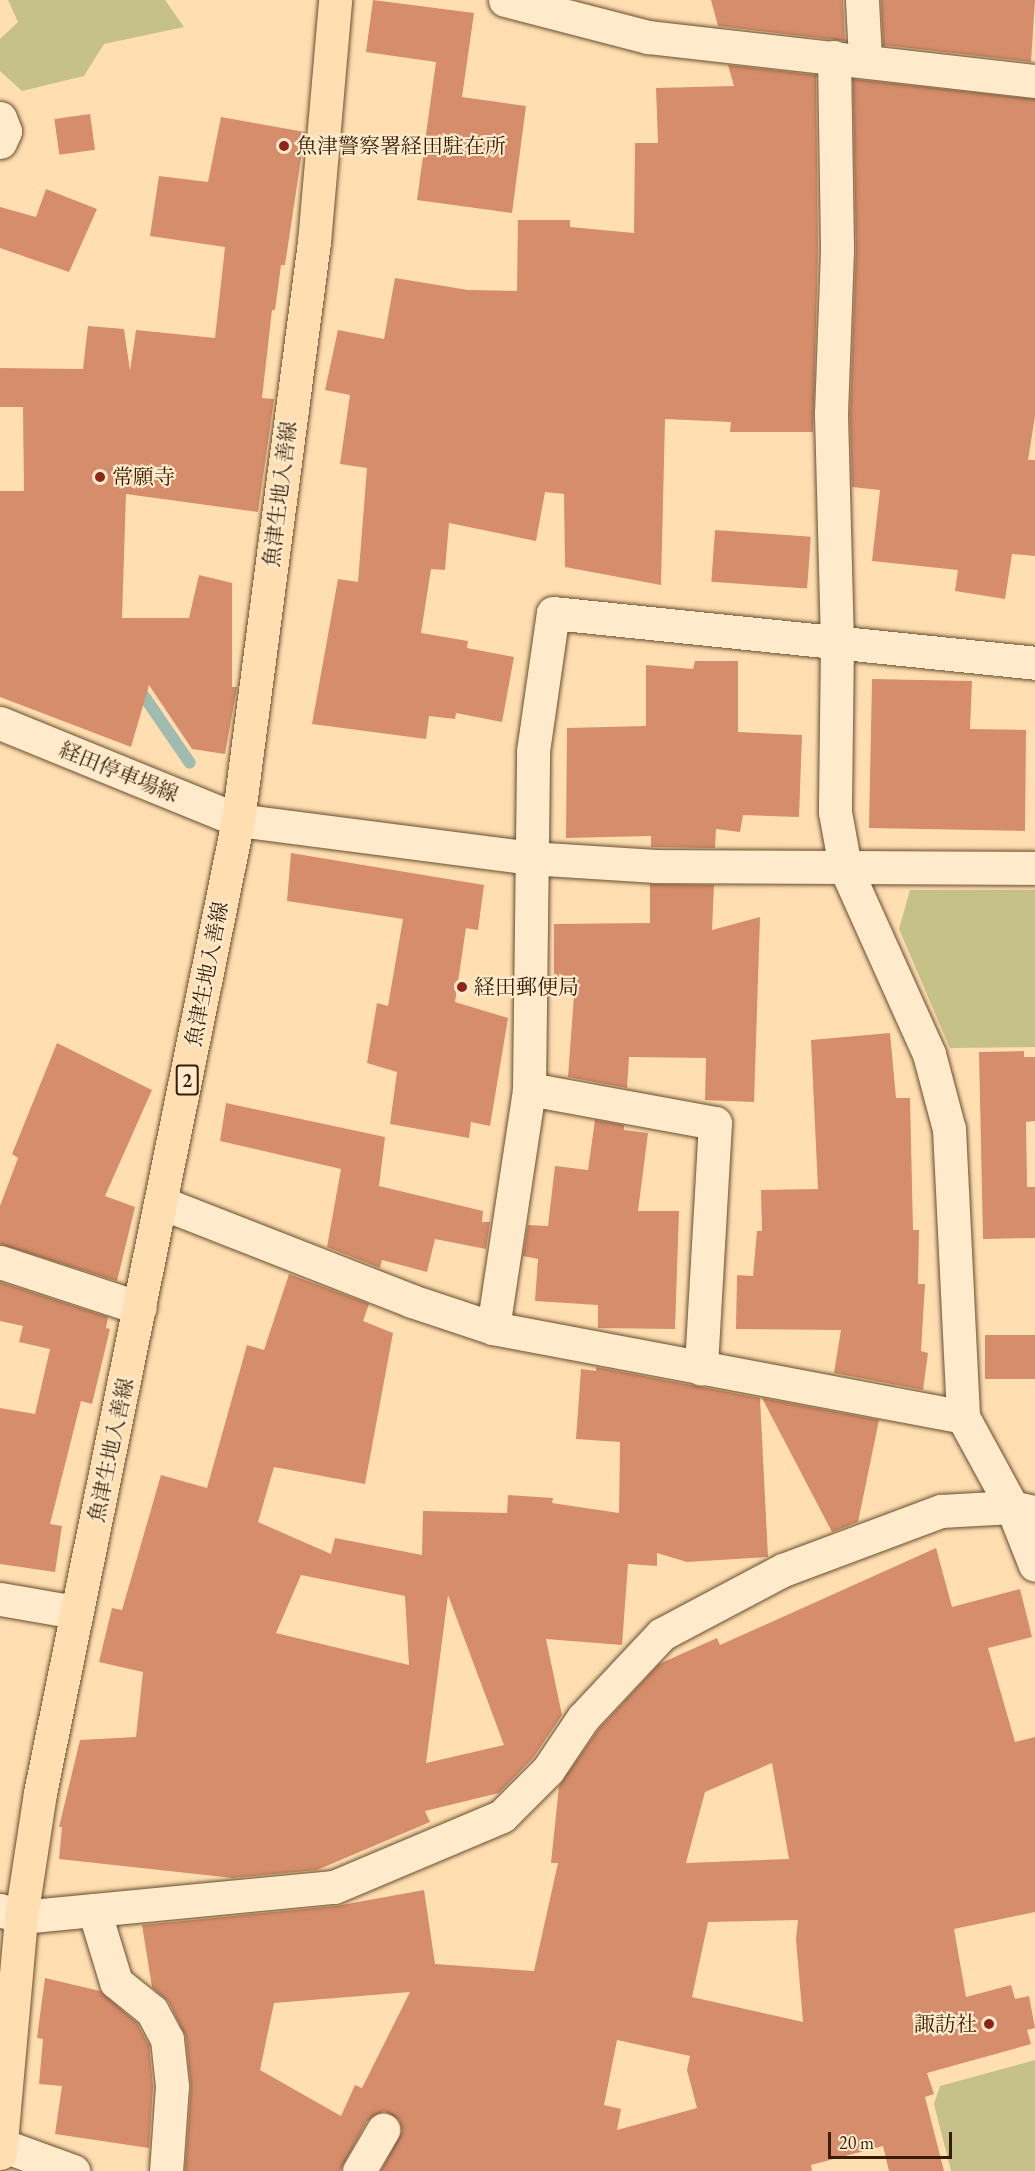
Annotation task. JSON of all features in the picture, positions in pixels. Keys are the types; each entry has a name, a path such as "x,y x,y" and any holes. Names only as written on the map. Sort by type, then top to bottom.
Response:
{"main road":[{"name":"魚津生地入善線","path":"1,2149 10,1914 40,1794 75,1612 162,1203 238,820 314,242 335,0"}],"street":[{"path":"505,0 648,37 849,58 1035,81"},
{"path":"862,0 849,58 837,250 831,414 837,642 835,812 845,867 928,1054 949,1129 963,1417 1023,1510 1035,1565"},
{"path":"0,117 5,131 0,142"},
{"path":"493,1328 530,1089 529,858 533,751 553,613 1035,663"},
{"name":"経田停車場線","path":"0,723 238,820 529,858 656,866 1035,868"},
{"path":"530,1089 715,1123 700,1369"},
{"path":"162,1203 412,1301 493,1328 963,1417"},
{"path":"0,1262 140,1308"},
{"path":"10,1914 94,1910 334,1887 502,1815 548,1770 583,1718 662,1634 783,1570 941,1512 1023,1510"},
{"path":"0,1599 75,1612"},
{"path":"94,1910 116,1982 152,2011 166,2039 172,2086 166,2171"},
{"path":"359,2171 383,2130"},
{"path":"1,2149 73,2171"}],"shaded area":[{"path":"8,0 165,0 184,27 104,44 84,76 22,91 0,71 0,39 18,22"},
{"path":"910,890 1035,890 1035,1047 950,1048 899,929"},
{"path":"1035,2060 1035,2171 951,2171 934,2104 940,2086"}],"building":[{"path":"373,0 474,13 462,97 526,106 512,213 417,200 436,62 366,52"},
{"path":"711,0 843,0 845,41 718,26"},
{"path":"881,0 1035,0 1031,62 883,45"},
{"path":"728,65 816,75 818,250 813,432 730,432 731,422 665,419 661,585 565,567 564,494 545,492 536,541 449,523 445,570 431,569 421,633 468,641 467,648 514,657 502,722 456,713 455,719 429,716 426,739 312,724 338,579 358,582 367,468 340,464 350,395 325,390 338,330 384,339 395,278 468,290 517,291 518,220 570,220 570,227 634,233 635,143 658,143 656,88 734,86"},
{"path":"853,79 1035,99 1035,416 1028,460 1035,460 1035,556 1012,554 1005,599 955,591 958,570 872,561 880,490 852,487 850,414 856,250"},
{"path":"90,114 95,150 59,155 54,119"},
{"path":"221,117 305,132 285,265 281,265 275,310 272,310 262,398 274,399 258,512 126,494 122,618 189,618 199,575 232,583 232,687 237,687 225,754 192,749 149,685 131,747 0,697 0,491 24,491 23,407 0,407 0,368 83,369 88,326 124,329 130,371 136,330 215,338 225,247 150,236 159,176 208,182"},
{"path":"46,189 97,209 69,272 0,248 0,207 36,217"},
{"path":"715,530 811,537 807,589 711,582"},
{"path":"695,661 738,661 738,732 802,735 799,817 743,815 740,832 716,829 715,848 651,847 651,836 566,838 567,728 646,726 646,665 693,669"},
{"path":"872,679 972,681 970,729 1026,730 1025,831 869,828"},
{"path":"291,853 484,885 478,930 466,928 455,1002 508,1018 490,1126 471,1122 469,1138 390,1124 397,1072 367,1063 377,1003 388,1006 403,919 287,901"},
{"path":"650,884 714,885 712,930 760,917 754,1102 705,1100 706,1058 629,1057 627,1088 568,1077 575,982 554,983 554,924 650,923"},
{"path":"890,1033 896,1098 910,1098 913,1230 919,1230 918,1284 925,1284 921,1351 928,1353 923,1390 834,1373 841,1330 736,1329 737,1275 753,1276 757,1231 762,1231 761,1190 818,1189 811,1040"},
{"path":"57,1043 152,1090 105,1196 135,1207 117,1281 0,1244 0,1206 18,1158 12,1154"},
{"path":"1024,1051 1024,1057 1035,1057 1035,1121 1026,1122 1027,1187 1035,1187 1035,1238 983,1239 979,1052"},
{"path":"226,1103 385,1137 379,1186 483,1211 482,1222 490,1222 486,1249 435,1239 427,1272 382,1260 380,1268 327,1247 341,1169 220,1141"},
{"path":"595,1120 624,1125 624,1130 648,1133 638,1211 679,1211 675,1329 598,1328 598,1305 535,1301 538,1259 523,1256 528,1225 548,1226 555,1166 588,1170"},
{"path":"289,1274 369,1304 363,1321 393,1333 365,1484 274,1467 258,1522 331,1554 335,1538 422,1555 423,1511 507,1513 508,1495 553,1498 552,1503 619,1513 620,1442 576,1439 581,1369 596,1371 596,1367 760,1398 768,1557 687,1562 657,1553 657,1566 628,1564 622,1645 546,1639 562,1715 533,1758 499,1793 425,1811 430,1822 317,1870 233,1878 59,1859 62,1827 59,1827 80,1740 136,1737 143,1672 99,1662 112,1608 122,1610 161,1475 207,1488 247,1345 264,1350","holes":["301,1575 405,1596 409,1665 276,1633","448,1595 504,1745 426,1763 438,1672"]},
{"path":"0,1282 108,1317 106,1328 110,1329 92,1404 81,1401 50,1524 62,1526 55,1572 0,1564 0,1408 35,1414 50,1349 19,1342 23,1326 0,1321"},
{"path":"985,1335 1035,1335 1035,1379 985,1379"},
{"path":"762,1398 879,1420 858,1522 832,1532"},
{"path":"936,1548 952,1607 1020,1589 1032,1637 988,1648 1015,1742 1035,1737 1035,1912 954,1929 966,1997 1011,1985 1015,1999 1029,1996 1035,2028 1027,2030 1031,2044 927,2073 934,2094 925,2097 944,2171 889,2171 883,2146 811,2165 812,2171 381,2171 402,2131 399,2120 384,2111 367,2121 340,2171 185,2171 191,2087 186,2037 169,2002 152,1987 142,1925 336,1906 424,1890 435,1964 534,1971 558,1863 551,1863 559,1786 598,1730 659,1664 717,1638 720,1645","holes":["772,1763 789,1859 686,1863 705,1792","798,1920 796,1939 803,2022 692,1997 708,1922","410,1992 362,2088 355,2085 341,2116 260,2070 274,2003","617,2040 690,2056 687,2070 697,2108 617,2130 621,2109 604,2105"]},
{"path":"45,1978 100,1991 137,2023 149,2045 153,2086 149,2148 55,2134 62,2086 39,2084 43,2039 37,2038"}],"waterway":[{"path":"137,686 190,763"}],"place":[{"name":"魚津警察署経田駐在所","path":"284,146"},
{"name":"常願寺","path":"100,477"},
{"name":"経田郵便局","path":"462,987"},
{"name":"諏訪社","path":"989,2024"}]}
